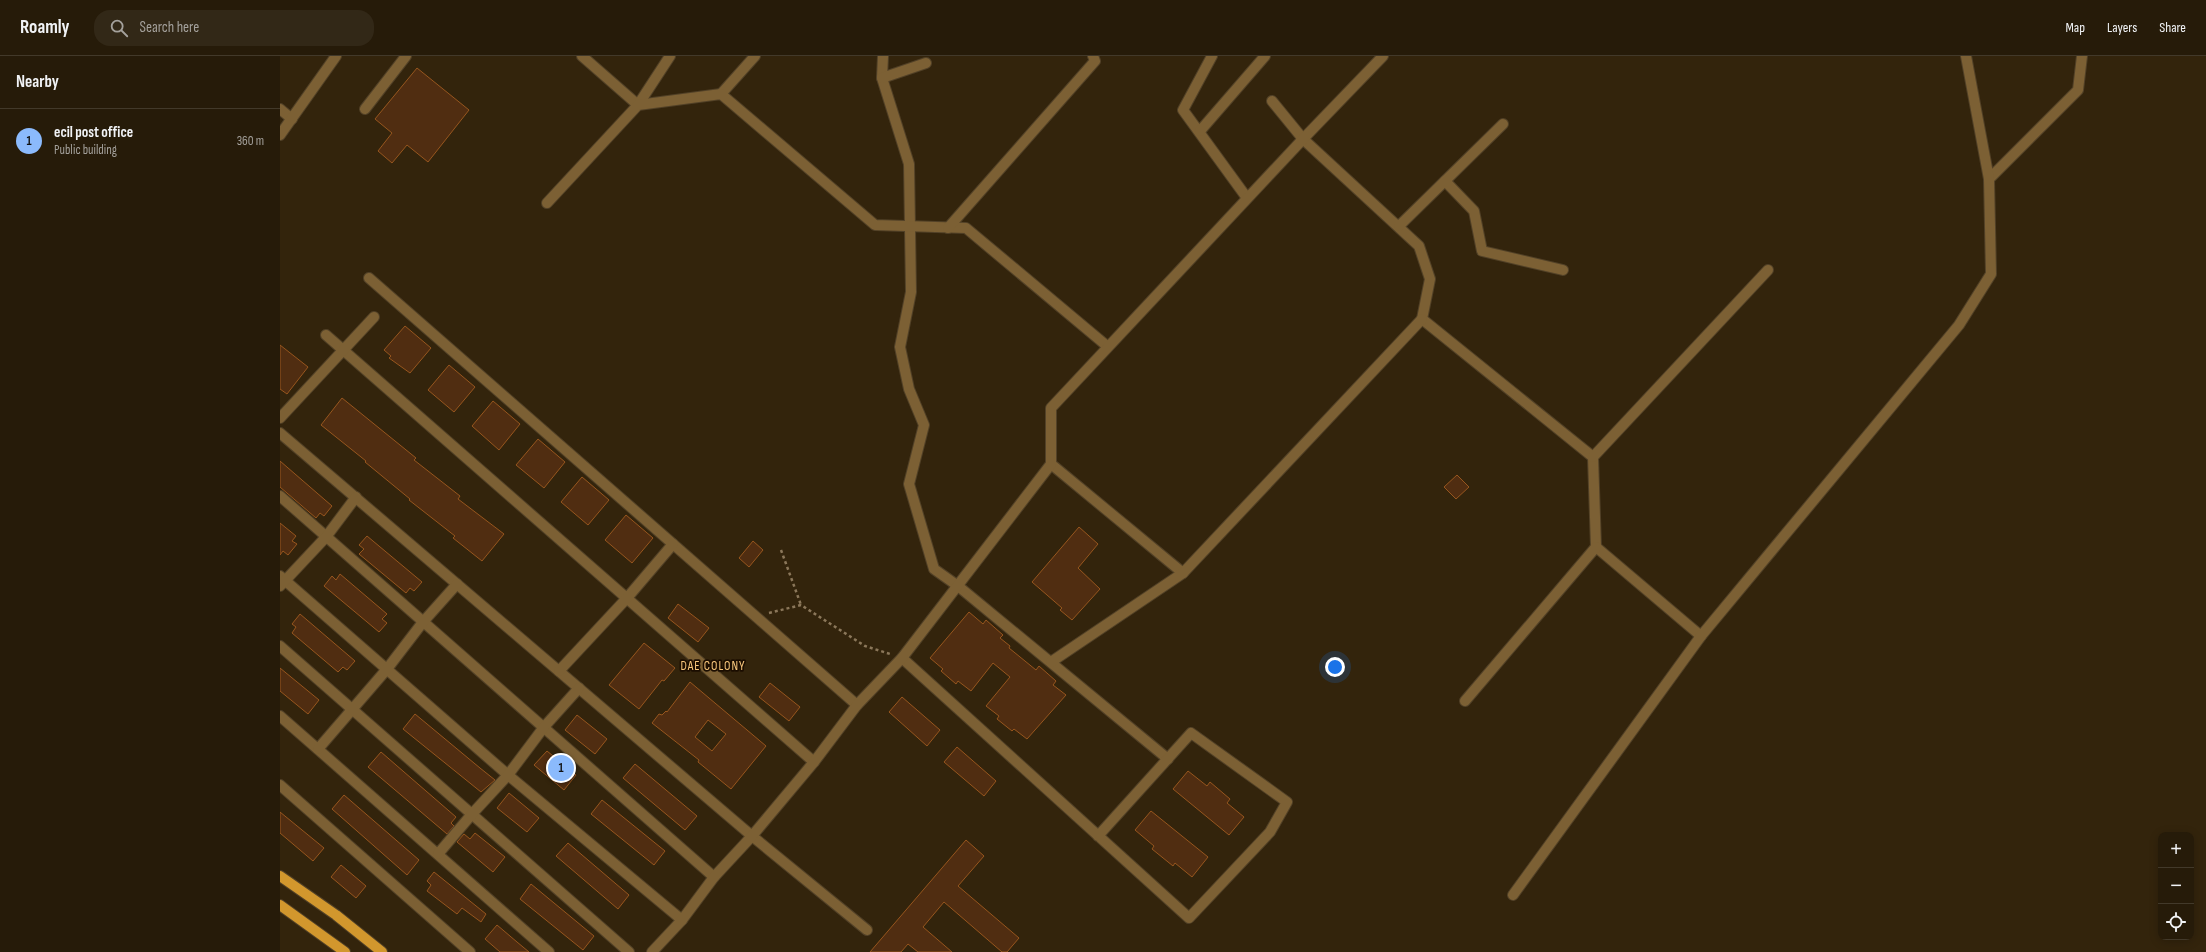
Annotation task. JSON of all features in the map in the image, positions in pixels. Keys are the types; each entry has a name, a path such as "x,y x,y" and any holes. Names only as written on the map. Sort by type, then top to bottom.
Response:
{"main road":[{"path":"280,876 336,915 382,952"},
{"path":"280,905 345,952"}],"street":[{"path":"280,135 336,56"},
{"path":"364,109 406,56"},
{"path":"582,56 638,105 721,94 755,56"},
{"path":"547,203 638,105 670,56"},
{"path":"883,56 882,78 909,164 911,292 900,347 909,389 924,425 909,484 934,569 958,586 1168,759"},
{"path":"948,228 1095,61 1093,56"},
{"path":"1212,56 1183,110 1200,131 1246,198"},
{"path":"1200,131 1265,56"},
{"path":"652,952 682,920 714,877 752,836 814,762 857,705 902,658 1051,464 1051,408 1246,198 1383,56"},
{"path":"1513,895 1701,636 1954,331 1991,274 1989,179 1966,56"},
{"path":"1989,179 2078,90 2082,56"},
{"path":"882,78 926,64"},
{"path":"721,94 875,225 966,228 1107,346"},
{"path":"1051,662 1183,573 1422,319 1430,279 1419,246 1303,138 1272,101"},
{"path":"280,109 292,119"},
{"path":"1399,226 1503,124"},
{"path":"1445,181 1474,211 1482,251 1563,270"},
{"path":"1465,701 1596,547 1593,458 1768,270"},
{"path":"369,278 857,705"},
{"path":"280,418 342,349 374,317"},
{"path":"1422,319 1593,458"},
{"path":"326,335 814,762"},
{"path":"280,433 752,836 867,930"},
{"path":"1051,464 1183,573"},
{"path":"280,496 714,877"},
{"path":"356,497 326,536 282,581 387,669 508,775 682,920"},
{"path":"560,671 674,544"},
{"path":"1596,547 1701,636"},
{"path":"318,749 351,708 387,669 423,622 458,584"},
{"path":"280,646 629,952"},
{"path":"902,658 1098,836 1189,918 1270,832 1287,802 1191,734 1098,836"},
{"path":"438,854 508,775 544,727 579,688"},
{"path":"280,716 549,952"},
{"path":"280,785 470,952"}],"path":[{"path":"781,550 801,605 865,646 902,658"},
{"path":"757,616 801,605"}],"building":[{"path":"417,68 469,110 428,162 407,145 392,163 378,151 392,133 375,119"},
{"path":"405,326 431,348 410,373 389,358 391,356 384,350"},
{"path":"280,345 308,367 287,394 280,389"},
{"path":"449,365 475,387 454,412 428,390"},
{"path":"342,398 416,458 414,460 460,496 458,499 504,534 482,561 453,538 455,536 409,500 410,499 365,462 366,461 321,425"},
{"path":"493,401 520,424 499,450 472,426"},
{"path":"538,439 565,462 544,488 516,465"},
{"path":"280,461 332,506 324,516 320,513 316,518 280,487"},
{"path":"1457,475 1469,487 1456,499 1444,487"},
{"path":"582,477 609,500 588,525 561,502"},
{"path":"626,515 653,538 632,563 605,540"},
{"path":"280,523 296,536 292,541 297,544 288,555 283,551 280,555"},
{"path":"1079,527 1098,544 1078,568 1100,589 1072,620 1060,610 1062,608 1032,582"},
{"path":"367,536 422,582 414,591 410,588 406,593 359,554 364,549 359,545"},
{"path":"753,541 763,550 749,567 739,558"},
{"path":"340,574 387,614 382,619 387,623 379,632 324,586 332,576 336,580"},
{"path":"678,604 709,628 698,642 668,618"},
{"path":"969,612 983,624 986,620 1003,635 1000,638 1010,646 1009,648 1036,670 1039,666 1056,681 1053,685 1066,695 1027,739 1014,729 1012,731 997,719 999,716 986,706 1010,677 993,663 971,691 958,681 956,684 941,671 943,669 930,658"},
{"path":"300,614 355,661 347,670 343,667 338,672 292,633 296,627 292,624"},
{"path":"644,643 675,668 664,681 662,680 639,709 609,685"},
{"path":"280,668 319,700 308,714 280,691"},
{"path":"690,682 766,746 731,789 698,762 699,760 652,723 659,714 662,715 666,711 667,712","holes":["708,720 726,734 712,751 695,737"]},
{"path":"770,683 800,707 789,721 759,697"},
{"path":"902,697 940,730 927,746 889,712"},
{"path":"415,714 495,780 481,792 403,729"},
{"path":"577,715 607,739 595,754 565,730"},
{"path":"957,747 996,781 984,796 944,762"},
{"path":"547,751 576,775 564,790 534,765"},
{"path":"381,752 456,817 451,823 454,826 447,834 368,767"},
{"path":"635,764 697,816 685,830 623,778"},
{"path":"1188,771 1207,786 1210,782 1230,799 1227,803 1244,817 1229,835 1173,789"},
{"path":"509,793 539,818 527,832 497,808"},
{"path":"344,795 419,860 407,875 332,809"},
{"path":"602,800 665,851 654,865 591,814"},
{"path":"1151,811 1208,857 1192,877 1175,863 1173,866 1152,849 1154,846 1135,830"},
{"path":"280,812 324,848 313,861 280,833"},
{"path":"475,833 505,857 493,872 457,842 464,834 470,839"},
{"path":"966,840 984,856 958,886 1019,938 1007,952 1002,952 944,902 923,927 952,952 918,952 908,944 901,952 870,952"},
{"path":"568,843 629,895 618,909 556,856"},
{"path":"341,865 366,886 356,898 331,877"},
{"path":"434,872 486,914 481,922 462,908 457,914 427,891 431,885 427,881"},
{"path":"531,884 594,936 583,950 520,899"},
{"path":"497,925 529,952 500,952 485,939"}],"place":[{"name":"ecil post office","path":"561,768"}],"district":[{"name":"DAE COLONY","path":"713,665"}]}
